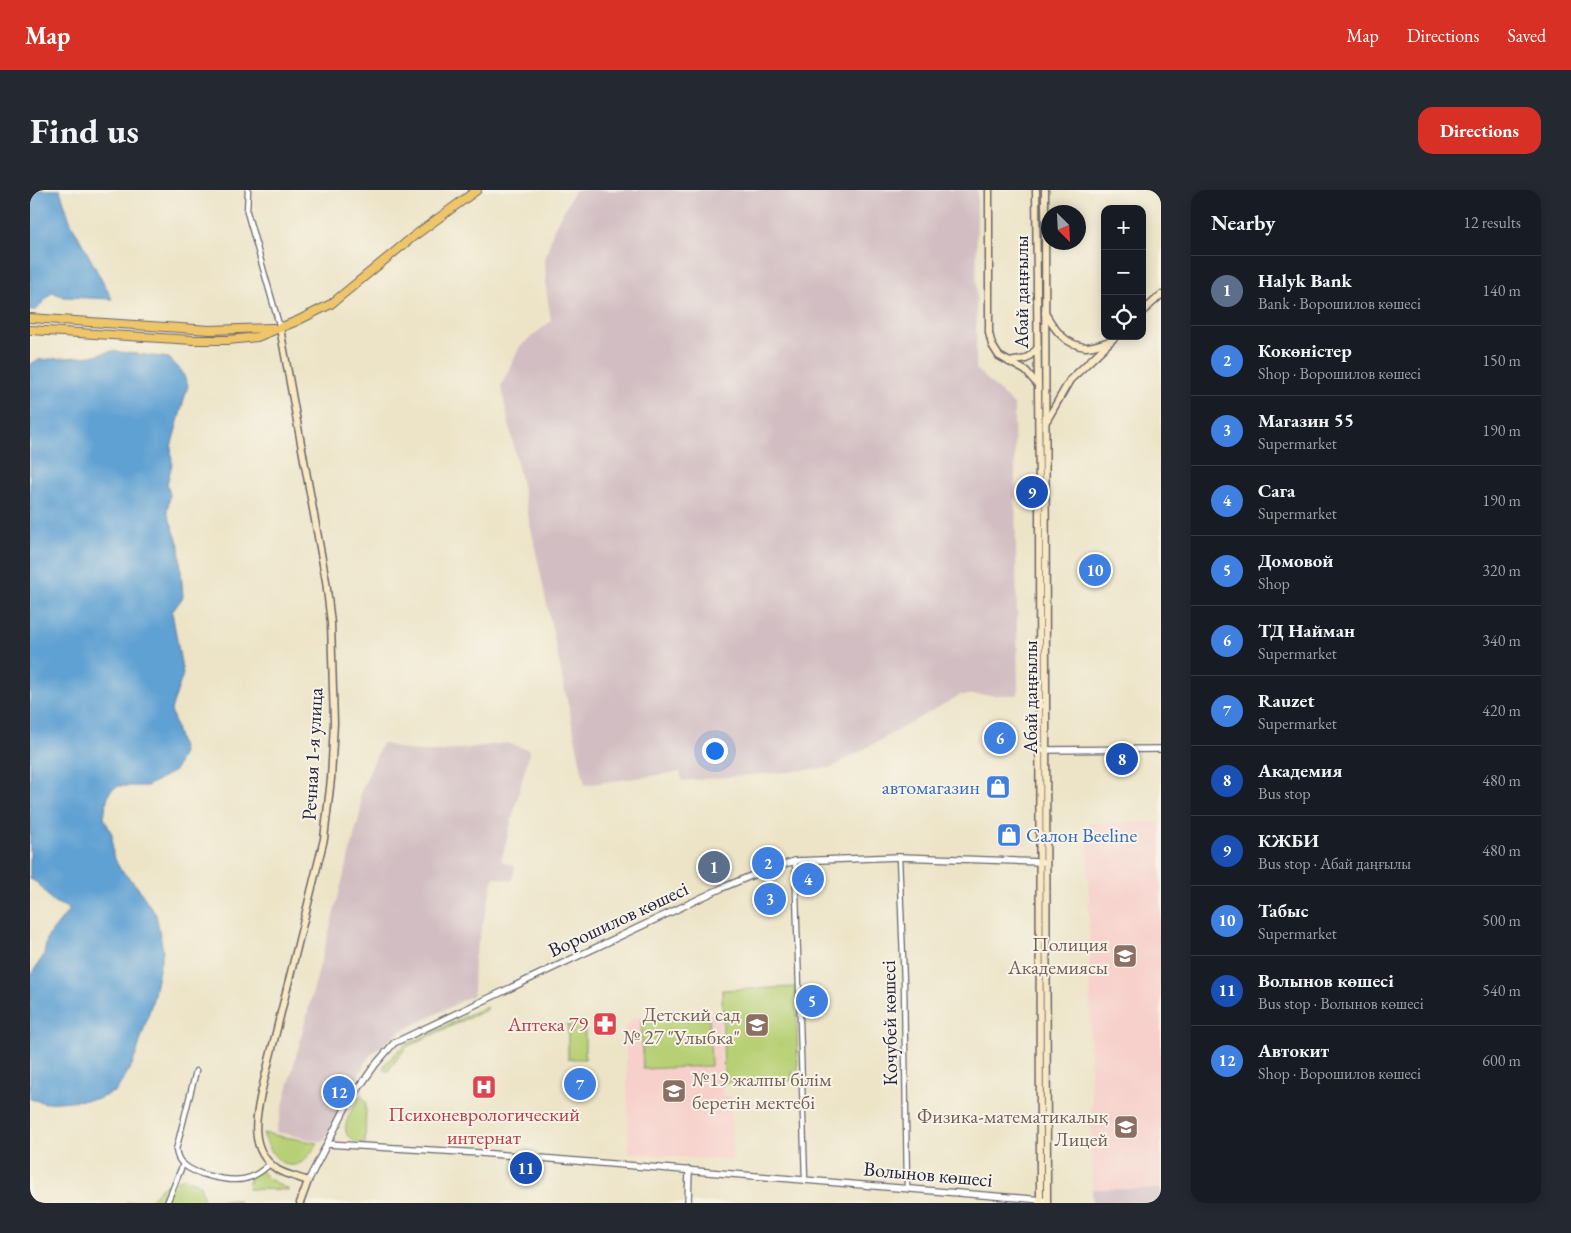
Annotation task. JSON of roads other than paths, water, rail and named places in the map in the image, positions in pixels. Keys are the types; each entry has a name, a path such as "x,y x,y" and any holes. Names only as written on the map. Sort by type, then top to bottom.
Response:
{"highway":[{"path":"30,330 193,340 228,340 257,337 297,321 331,304 414,236 477,190"},
{"path":"30,318 210,330 280,328"}],"main road":[{"path":"989,190 989,333 992,345 999,356 1026,371 1038,384"},
{"name":"Абай даңғылы","path":"1036,190 1043,750"},
{"name":"Абай даңғылы","path":"1044,1202 1043,750 1047,421 1045,190"},
{"path":"1146,308 1161,295"},
{"path":"1045,313 1055,331 1069,342 1088,347 1111,340"},
{"name":"Речная 1-я улица","path":"280,328 326,581 331,623 334,723 331,779 324,839 256,1113 255,1129 262,1152 271,1163 278,1169 308,1181"},
{"path":"1047,421 1070,380 1113,340"},
{"path":"1008,362 1026,359 1038,348"},
{"path":"300,1203 308,1181"}],"street":[{"path":"248,190 247,212 280,328"},
{"path":"1043,750 1161,750"},
{"name":"Ворошилов көшесі","path":"308,1181 359,1085 374,1064 394,1043 722,888 765,870 795,861 899,857 1043,862"},
{"name":"Кочубей көшесі","path":"899,857 904,983 907,1188"},
{"path":"795,861 805,1180"},
{"path":"196,1071 176,1150 178,1158 183,1164 211,1177 243,1180 263,1170 271,1163"},
{"name":"Волынов көшесі","path":"327,1144 480,1153 907,1188 1044,1202"},
{"path":"167,1203 183,1164"},
{"path":"688,1203 689,1170"}],"water":[{"path":"30,190 60,190 70,221 112,299 64,297 52,292 36,310 30,310"},
{"path":"113,351 169,358 181,370 188,385 171,447 172,464 167,484 170,495 167,512 179,545 183,597 172,612 183,674 171,710 183,752 175,771 147,786 118,786 110,791 106,803 104,818 112,834 113,855 120,869 136,885 156,915 163,950 153,999 136,1055 116,1091 98,1099 46,1103 30,1099 30,976 44,955 47,938 69,910 54,902 38,883 30,879 30,364 38,360 91,356"}],"place":[{"name":"КЖБИ","path":"1032,492"},
{"name":"Табыс","path":"1095,570"},
{"name":"ТД Найман","path":"1000,738"},
{"name":"Академия","path":"1122,759"},
{"name":"автомагазин","path":"998,787"},
{"name":"Cалон Beeline","path":"1009,835"},
{"name":"Кокөністер","path":"768,863"},
{"name":"Halyk Bank","path":"714,867"},
{"name":"Сага","path":"808,879"},
{"name":"Магазин 55","path":"770,899"},
{"name":"Полиция Академиясы","path":"1125,956"},
{"name":"Домовой","path":"812,1001"},
{"name":"Аптека 79","path":"605,1024"},
{"name":"Детский сад № 27 \"Улыбка\"","path":"757,1025"},
{"name":"Rauzet","path":"580,1084"},
{"name":"Психоневрологический интернат","path":"484,1087"},
{"name":"№19 жалпы білім беретін мектебі","path":"674,1091"},
{"name":"Автокит","path":"339,1092"},
{"name":"Физика-математикалық Лицей","path":"1126,1127"},
{"name":"Волынов көшесі","path":"526,1168"}]}
